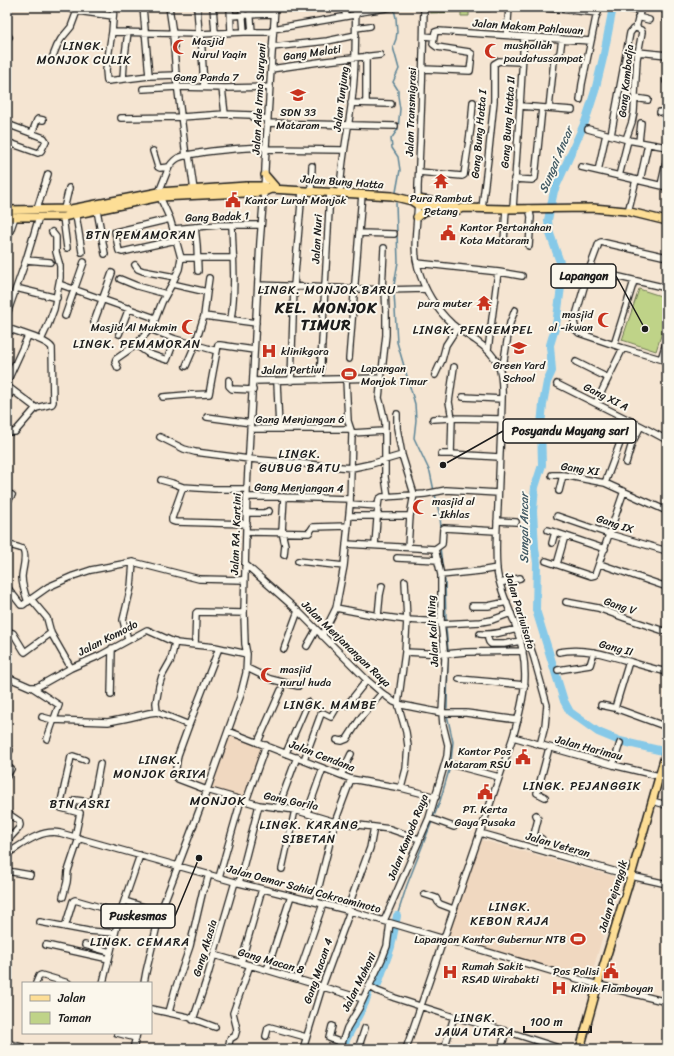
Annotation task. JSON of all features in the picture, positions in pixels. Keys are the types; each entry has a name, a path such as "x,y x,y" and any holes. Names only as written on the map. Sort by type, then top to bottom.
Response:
{"main road":[{"path":"265,175 269,189"},
{"path":"7,217 39,217 194,190 269,189"},
{"path":"7,210 37,210 76,214 85,210 96,210 159,195 269,189"},
{"name":"Jalan Bung Hatta","path":"269,189 392,196 416,201"},
{"path":"416,201 458,205 462,208"},
{"path":"416,201 438,208 458,210 462,208 593,208 628,212 667,221"},
{"path":"417,217 424,212 438,208"},
{"name":"Jalan Pejanggik","path":"580,1049 667,749"}],"street":[{"path":"65,7 76,11 113,16"},
{"path":"114,7 106,80 176,75"},
{"path":"143,7 149,76"},
{"path":"169,7 181,118 194,190"},
{"path":"197,7 204,88"},
{"path":"213,7 215,33"},
{"path":"230,7 231,32"},
{"path":"242,7 244,15 244,32"},
{"path":"250,7 252,32"},
{"name":"Jalan Ade Irma Suryani","path":"269,189 265,175 265,148 274,7"},
{"path":"344,7 346,16"},
{"name":"Jalan Tunjung","path":"340,193 344,150 354,84 356,7"},
{"path":"112,32 200,34 273,31 360,12 391,7"},
{"name":"Jalan Transmigrasi","path":"417,217 416,201 419,172 424,7"},
{"path":"507,36 509,7"},
{"path":"538,7 598,10"},
{"path":"630,9 639,12 649,20"},
{"name":"Jalan Makam Pahlawan","path":"424,36 434,37 435,32 438,31 591,41 598,10"},
{"path":"54,56 61,39 71,27 76,11"},
{"path":"598,171 608,134 630,33 633,28 636,28 639,12"},
{"path":"231,16 274,14"},
{"path":"356,28 370,26"},
{"name":"Gang Kambodja","path":"619,176 633,118 638,52 642,32 636,28"},
{"path":"123,79 128,32"},
{"path":"272,47 327,41 356,35"},
{"path":"423,69 470,71 472,54 469,52 437,47 433,44 434,37"},
{"name":"Gang Bung Hatta II","path":"504,241 514,179 524,37"},
{"path":"549,108 554,61 560,53 562,39"},
{"path":"580,100 591,41"},
{"path":"638,52 667,55"},
{"name":"Gang Melati","path":"271,69 355,57 380,55"},
{"path":"366,56 366,104"},
{"name":"Gang Bung Hatta I","path":"482,208 494,101 495,62 522,62"},
{"name":"Gang Panda 7","path":"143,89 177,87 269,87"},
{"path":"222,88 225,114"},
{"path":"635,98 648,100"},
{"path":"419,172 464,175 473,102"},
{"path":"351,103 391,104"},
{"path":"520,106 572,110"},
{"path":"514,179 532,180 535,178 542,108"},
{"path":"660,112 667,113"},
{"path":"121,118 181,118 225,114 252,115 253,117 267,121 395,126"},
{"path":"32,133 37,120 44,120"},
{"path":"638,142 641,123"},
{"path":"7,124 46,139 40,152 7,142"},
{"path":"588,129 638,142 667,147"},
{"path":"628,212 648,144"},
{"path":"118,368 116,359 136,345 150,329 179,269 180,258 176,240 170,219 159,195 169,167 174,160 188,155 229,149 265,148 344,150"},
{"path":"153,150 158,167 169,167"},
{"path":"581,167 664,186 667,162"},
{"path":"311,191 312,166"},
{"path":"37,210 48,174"},
{"path":"67,248 63,213 69,188"},
{"name":"Jalan RA. Kartini","path":"144,982 160,913 179,866 228,731 240,697 247,668 244,580 248,497 247,489 261,225 269,189"},
{"path":"291,381 294,286 302,191"},
{"name":"Jalan Nuri","path":"320,380 330,192"},
{"path":"349,359 362,194"},
{"path":"529,246 531,217 530,208"},
{"path":"96,210 105,254"},
{"path":"76,214 82,252"},
{"path":"7,240 15,217"},
{"path":"7,314 39,217"},
{"name":"Jalan Pariwisata","path":"406,1049 513,737 525,685 525,669 521,641 500,583 497,568 496,531 502,399 502,382 499,367 495,358 488,350 448,320 438,309 426,289 420,276 415,247 417,217"},
{"path":"170,219 116,231 115,234 118,251 122,252 176,240"},
{"path":"231,319 234,307 235,289 232,225"},
{"name":"Gang Badak 1","path":"173,229 232,225 261,225"},
{"path":"195,227 198,271"},
{"path":"40,340 51,317 59,284 60,266 56,252 56,237 52,232"},
{"path":"359,233 394,234"},
{"path":"667,257 601,242 598,244 574,322 574,327 579,333 664,360 667,340"},
{"path":"384,248 383,290 386,312 386,335 379,398 384,415 385,477 388,497"},
{"path":"180,258 234,258"},
{"path":"26,260 50,262"},
{"path":"65,316 84,262"},
{"path":"417,262 522,276"},
{"path":"135,265 142,271 175,277"},
{"path":"589,270 667,288"},
{"path":"488,350 498,272"},
{"path":"94,322 112,273"},
{"path":"186,366 195,345 204,316 209,278"},
{"path":"120,279 137,286 166,294"},
{"path":"614,345 634,281"},
{"path":"59,284 156,318"},
{"path":"172,284 207,292"},
{"path":"258,285 383,290 426,289"},
{"path":"16,288 56,298"},
{"path":"119,334 129,308"},
{"path":"499,367 504,360 510,323 515,310"},
{"path":"204,316 256,323"},
{"path":"7,328 40,340 50,345 52,348 54,400 52,404 36,408 14,432 10,432"},
{"path":"435,375 442,360 446,345 457,328"},
{"path":"150,329 175,340 217,351"},
{"path":"7,382 28,336"},
{"path":"136,345 149,354 166,360 175,340"},
{"path":"163,397 209,394 218,346 220,345 254,350"},
{"path":"596,403 623,348"},
{"path":"576,362 608,378"},
{"path":"451,454 452,418 449,402 454,367"},
{"name":"Jalan Pertiwi","path":"253,381 381,378"},
{"path":"322,636 336,608 344,566 350,516 352,468 351,431 348,417 346,379"},
{"path":"229,380 229,386 232,388 253,390"},
{"path":"277,381 279,429"},
{"name":"Gang XI A","path":"558,384 667,440"},
{"path":"7,386 36,408"},
{"path":"7,397 13,391"},
{"path":"463,397 502,399"},
{"path":"396,414 402,455 414,494 410,516 408,547"},
{"name":"Gang Menjangan 6","path":"207,417 251,426 279,429 384,431"},
{"path":"433,419 501,419"},
{"path":"626,463 632,443 641,426"},
{"name":"Gang XI","path":"590,431 620,443 605,483"},
{"path":"160,437 189,450 249,459 352,468 402,455"},
{"path":"440,454 499,457"},
{"name":"Gang XI","path":"552,475 563,475 605,483 667,511"},
{"path":"559,491 563,475"},
{"path":"161,480 183,487 247,489"},
{"path":"183,487 172,521 247,524"},
{"path":"375,545 379,499 382,496 388,497 453,490 498,493"},
{"path":"546,561 591,576 595,575 624,491"},
{"path":"7,502 12,495"},
{"name":"Gang Menjangan 4","path":"248,497 284,497 350,501 378,506"},
{"path":"284,497 282,532 285,545 284,555"},
{"path":"247,513 264,513 269,511"},
{"path":"350,516 410,516"},
{"name":"Gang IX","path":"557,516 667,551"},
{"path":"497,521 516,522"},
{"path":"246,532 309,533 313,527 348,526"},
{"path":"346,544 438,547 444,528 496,531"},
{"path":"548,530 605,549"},
{"path":"552,543 555,532"},
{"path":"557,564 565,536"},
{"path":"7,544 22,549 25,560 22,576 24,591 30,600 47,618 51,633 71,668"},
{"name":"Jalan Kali Ning","path":"438,547 438,560 441,575 441,623 445,654 442,713"},
{"path":"397,558 438,560"},
{"path":"298,561 344,566"},
{"path":"128,639 123,620 131,587 133,562"},
{"path":"7,587 19,604 22,605 48,587 73,576 90,570 133,562 199,579 244,580"},
{"name":"Jalan Menjanangan Raya","path":"245,564 298,611 367,680 398,704 442,713 466,713 518,720"},
{"path":"600,564 667,587"},
{"path":"441,575 480,572 497,568"},
{"path":"500,583 520,578"},
{"path":"402,788 406,769 408,746 406,732 398,704 405,652 407,620 405,581"},
{"path":"378,616 382,586"},
{"path":"472,606 488,606 507,602"},
{"name":"Gang V","path":"566,602 598,608 667,632"},
{"path":"336,608 378,616 441,623 481,622 492,620 511,613"},
{"path":"284,649 298,611"},
{"path":"195,645 197,612 244,613"},
{"path":"480,634 496,634 517,629"},
{"name":"Jalan Komodo","path":"33,688 71,668 101,655 145,630 175,642 219,648 247,654"},
{"path":"307,646 316,630"},
{"path":"7,635 10,632 13,633 26,652 51,633"},
{"path":"488,639 491,644 504,644 521,641"},
{"path":"157,712 156,704 159,686 162,676 172,660 175,642"},
{"path":"530,646 547,705 545,726 540,745"},
{"path":"112,648 112,695"},
{"path":"42,717 53,720 108,722 157,712 189,724 219,648"},
{"path":"405,652 445,654 523,651"},
{"name":"Gang II","path":"558,652 594,652 667,672"},
{"path":"558,670 590,665 594,652"},
{"path":"616,708 628,664 630,662"},
{"path":"247,668 270,679 298,686"},
{"path":"7,677 33,688 59,704 47,738"},
{"path":"459,678 525,685"},
{"path":"347,705 367,680"},
{"path":"258,742 281,690"},
{"path":"337,740 347,740 362,716 382,693"},
{"path":"286,753 308,702"},
{"path":"601,705 616,708 667,727"},
{"path":"304,760 321,714 323,713 331,717 336,707"},
{"name":"Jalan Komodo Raya","path":"384,921 419,839 432,820 436,797 448,752 442,713"},
{"name":"Gang Gorila","path":"189,724 178,755 175,776 178,779 207,790 259,805 295,810 335,822 397,830 419,839"},
{"name":"Jalan Cendana","path":"228,731 351,779 402,788 436,797"},
{"name":"Jalan Harimau","path":"513,737 549,748 659,776"},
{"path":"613,765 620,743"},
{"path":"219,877 244,800 266,746"},
{"path":"545,797 537,793 549,748"},
{"path":"341,775 351,754"},
{"path":"63,898 77,837 80,814 79,812 61,808 60,806 70,757 73,756 85,760"},
{"path":"278,808 297,757"},
{"path":"446,763 499,777"},
{"path":"71,810 75,800 93,801 100,764"},
{"path":"307,813 323,768"},
{"path":"7,776 11,769"},
{"path":"315,902 335,822 351,779"},
{"path":"652,801 666,805 667,797"},
{"name":"Gang Akasia","path":"193,1020 237,882 259,805"},
{"path":"282,869 295,810"},
{"path":"7,813 18,821 20,825 7,841"},
{"path":"536,815 538,819 534,835 542,839 540,850"},
{"path":"432,820 454,827"},
{"name":"Gang Macan 4","path":"303,1049 322,987 370,848 374,827"},
{"name":"Jalan Oemar Sahid Cokroaminoto","path":"7,854 46,833 57,833 77,837 262,889 384,921 598,984 667,1002"},
{"name":"Jalan Veteran","path":"480,833 631,876 667,884"},
{"path":"103,982 120,913 140,855"},
{"path":"7,868 7,876"},
{"path":"7,872 30,875"},
{"path":"169,1012 190,946 203,890 209,874"},
{"path":"241,963 262,889"},
{"path":"424,894 436,898 438,902 454,909"},
{"path":"267,970 291,896"},
{"path":"65,927 73,901 75,900 120,913"},
{"path":"125,901 144,907"},
{"path":"297,979 322,904"},
{"path":"40,922 88,931 115,933"},
{"name":"Jalan Mahoni","path":"341,1046 347,1028 370,987 382,959 387,946 391,923"},
{"path":"46,945 109,959"},
{"path":"85,945 110,952"},
{"name":"Gang Macan 8","path":"214,955 363,999"},
{"path":"228,1049 230,1039 236,1035 237,1030 233,1013 250,965"},
{"path":"36,982 41,975 65,982"},
{"path":"370,987 377,991 454,1017 506,1031 562,1049"},
{"path":"152,1009 188,1017 215,1027"},
{"path":"444,1049 454,1017"},
{"path":"332,1026 329,1038 341,1046"},
{"path":"266,1036 268,1028 270,1027 306,1037"},
{"path":"358,1049 365,1028"},
{"path":"501,1049 506,1031"},
{"path":"124,1034 137,1036 133,1049"},
{"path":"7,1043 30,1049"}],"shaded area":[{"path":"229,734 262,748 242,800 209,790"},
{"path":"482,840 620,878 590,980 446,937"}],"green space":[{"path":"430,7 491,7 491,11 469,12 469,16 461,16 461,12 430,13"},
{"path":"639,289 667,298 667,317 656,351 622,340"}],"waterway":[{"name":"Sungai Ancar","path":"613,7 595,91 585,122 554,191 548,220 549,231 561,265 561,287 556,325 550,345 552,371 547,382 543,404 541,425 542,465 535,487 533,511 537,563 536,610 564,701 570,712 598,732 620,741 667,752"},
{"path":"394,9 397,32 393,47 399,69 393,82 398,90 400,109 398,129 391,139 392,148 398,157 400,170 396,192"},
{"path":"394,285 398,262 396,203"},
{"path":"394,293 397,342 415,404 416,420 414,438 430,472 434,491"},
{"path":"435,494 441,528"},
{"path":"440,547 443,572"},
{"path":"445,580 446,620"},
{"path":"446,628 448,650"},
{"path":"447,708 448,659"},
{"path":"447,715 453,742 451,761"},
{"path":"397,916 407,885 440,801 450,767"},
{"path":"344,1049 346,1040 365,1003 369,991 378,984 391,947 397,916"}],"place":[{"name":"Masjid Nurul Yaqin","path":"180,47"},
{"name":"mushollah paudatussampat","path":"492,51"},
{"name":"SDN 33 Mataram","path":"298,95"},
{"name":"Pura Rambut Petang","path":"441,181"},
{"name":"Kantor Lurah Monjok","path":"233,200"},
{"name":"Kantor Pertanahan Kota Mataram","path":"448,233"},
{"name":"pura muter","path":"484,303"},
{"name":"masjid al -ikwan","path":"605,320"},
{"name":"Masjid Al Mukmin","path":"189,327"},
{"name":"Lapangan","path":"645,329"},
{"name":"Green Yard School","path":"519,348"},
{"name":"klinikgora","path":"269,351"},
{"name":"Lapangan Monjok Timur","path":"349,374"},
{"name":"Posyandu Mayang sari","path":"443,465"},
{"name":"masjid al - Ikhlas","path":"420,507"},
{"name":"masjid nurul huda","path":"268,675"},
{"name":"Kantor Pos Mataram RSU","path":"523,757"},
{"name":"PT. Kerta Gaya Pusaka","path":"485,792"},
{"name":"Puskesmas","path":"199,858"},
{"name":"Lapangan Kantor Gubernur NTB","path":"578,939"},
{"name":"Pos Polisi","path":"611,971"},
{"name":"Rumah Sakit RSAD Wirabakti","path":"450,972"},
{"name":"Klinik Flamboyan","path":"559,988"}],"district":[{"name":"LINGK. MONJOK CULIK","path":"84,53"},
{"name":"BTN PEMAMORAN","path":"141,235"},
{"name":"LINGK. MONJOK BARU","path":"327,290"},
{"name":"KEL. MONJOK TIMUR","path":"326,316"},
{"name":"LINGK. PENGEMPEL","path":"473,330"},
{"name":"LINGK. PEMAMORAN","path":"137,344"},
{"name":"LINGK. GUBUG BATU","path":"300,461"},
{"name":"LINGK. MAMBE","path":"330,705"},
{"name":"LINGK. MONJOK GRIYA","path":"160,767"},
{"name":"LINGK. PEJANGGIK","path":"582,786"},
{"name":"MONJOK","path":"218,800"},
{"name":"BTN ASRI","path":"80,804"},
{"name":"LINGK. KARANG SIBETAN","path":"309,832"},
{"name":"LINGK. KEBON RAJA","path":"510,914"},
{"name":"LINGK. CEMARA","path":"140,942"},
{"name":"LINGK. JAWA UTARA","path":"475,1025"}]}
